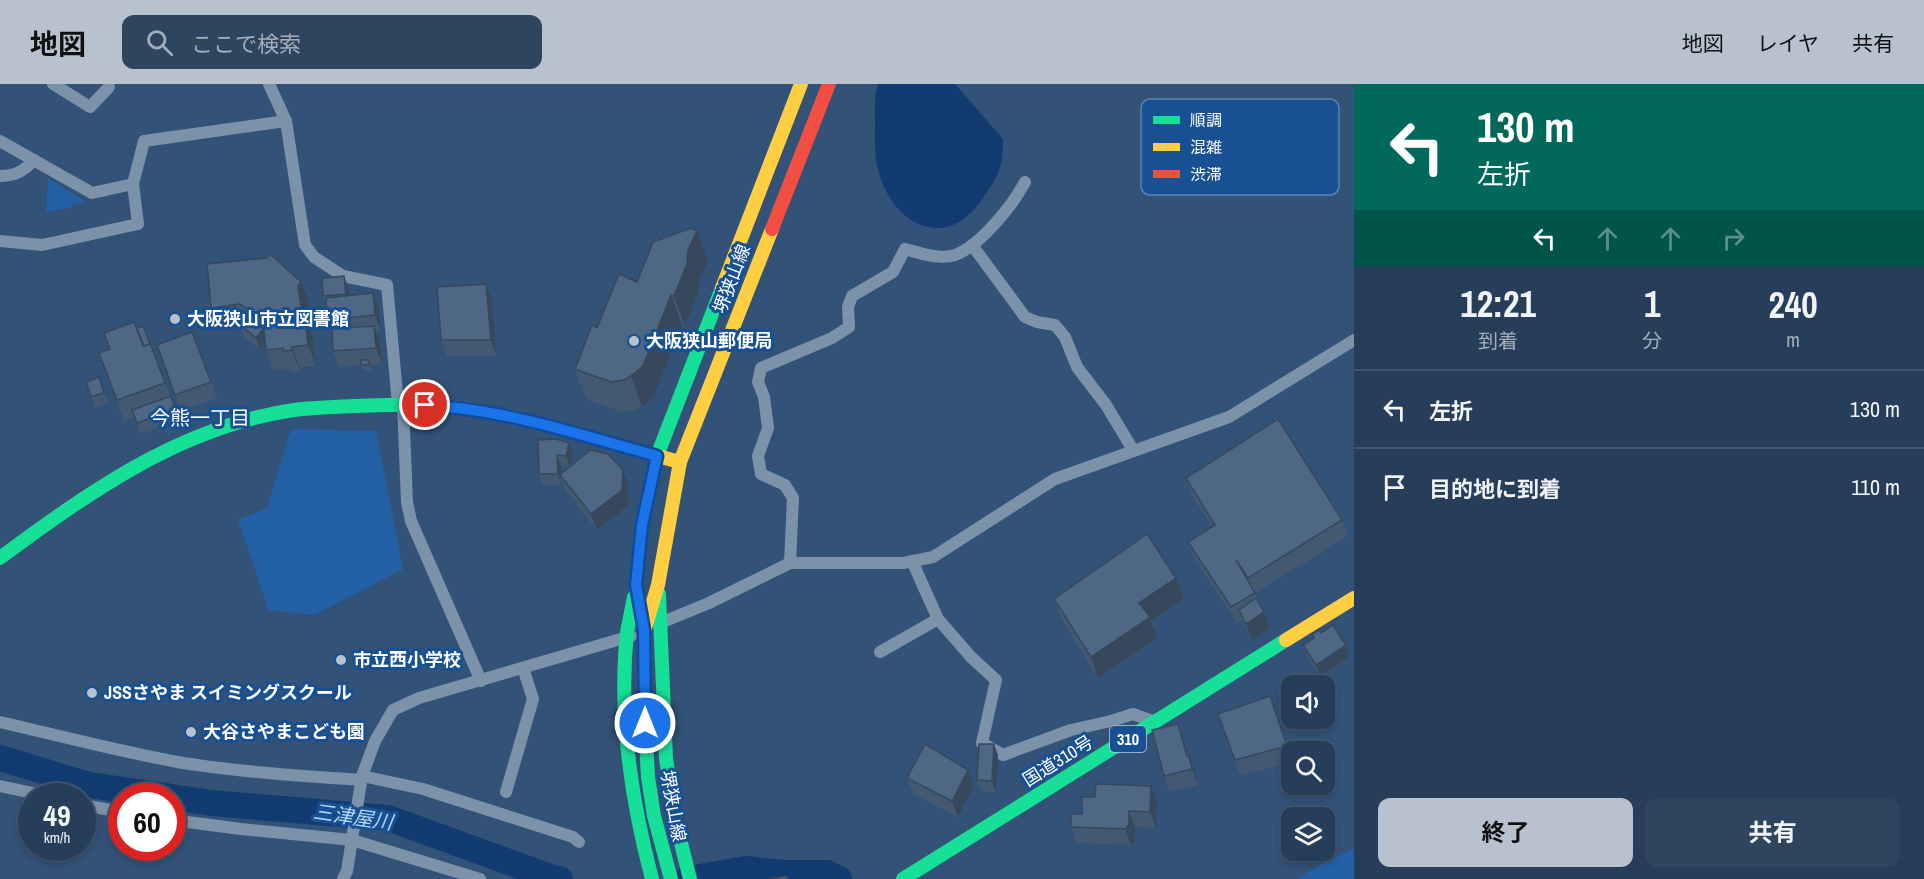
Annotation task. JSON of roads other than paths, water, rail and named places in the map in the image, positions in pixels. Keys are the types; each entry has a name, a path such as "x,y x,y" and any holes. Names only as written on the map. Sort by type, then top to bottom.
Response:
{"main road":[{"name":"堺狭山線","path":"670,879 660,843 648,777 644,630 636,585 642,525 657,456 801,84"},
{"name":"堺狭山線","path":"644,630 658,585 680,462 829,84"},
{"path":"0,558 97,487 135,465 189,440 261,417 301,409 400,404 448,406 500,414 680,462"},
{"path":"636,585 627,637 624,707 631,783 652,879"},
{"path":"658,585 663,622 661,648 669,790 682,854 690,879"},
{"name":"国道310号","path":"903,879 1354,598"}],"street":[{"path":"53,84 90,107 109,87"},
{"path":"269,84 286,121 305,245 314,257 343,276 387,285 400,404 407,502 411,521 481,681"},
{"path":"0,241 42,245 138,224 133,184 144,141 286,121"},
{"path":"0,141 92,193 133,184"},
{"path":"0,176 9,176 24,171 34,160"},
{"path":"790,562 793,498 785,485 761,474 758,456 768,428 764,397 758,382 761,368 832,338 849,327 848,307 852,296 893,272 904,249 931,256 954,255 972,245 1016,200 1025,182"},
{"path":"972,245 1025,318 1055,325 1065,337 1077,367 1106,405 1133,450"},
{"path":"343,879 347,871 362,778 375,741 393,710 418,698 627,637 709,603 790,562 903,563 933,557 1055,480 1234,414 1354,340"},
{"path":"912,561 938,619 971,657 996,680 982,743 1003,755 1071,730 1132,714 1155,722"},
{"path":"880,652 938,619"},
{"path":"506,792 533,699 523,668"},
{"path":"0,722 130,753 185,763 259,772 362,778 423,789 573,837 579,842"},
{"path":"0,786 18,790"},
{"path":"186,822 241,830 352,837 480,879"}],"waterway":[{"name":"三津屋川","path":"0,758 89,785 108,788"},
{"name":"三津屋川","path":"186,799 388,818 560,879"},
{"name":"三津屋川","path":"688,879 746,869 784,873 827,873 839,879"}],"place":[{"name":"大阪狭山市立図書館","path":"175,319"},
{"name":"大阪狭山郵便局","path":"634,341"},
{"name":"市立西小学校","path":"341,660"},
{"name":"JSSさやま スイミングスクール","path":"92,693"},
{"name":"大谷さやまこども園","path":"191,732"}],"district":[{"name":"今熊一丁目","path":"200,418"}]}
